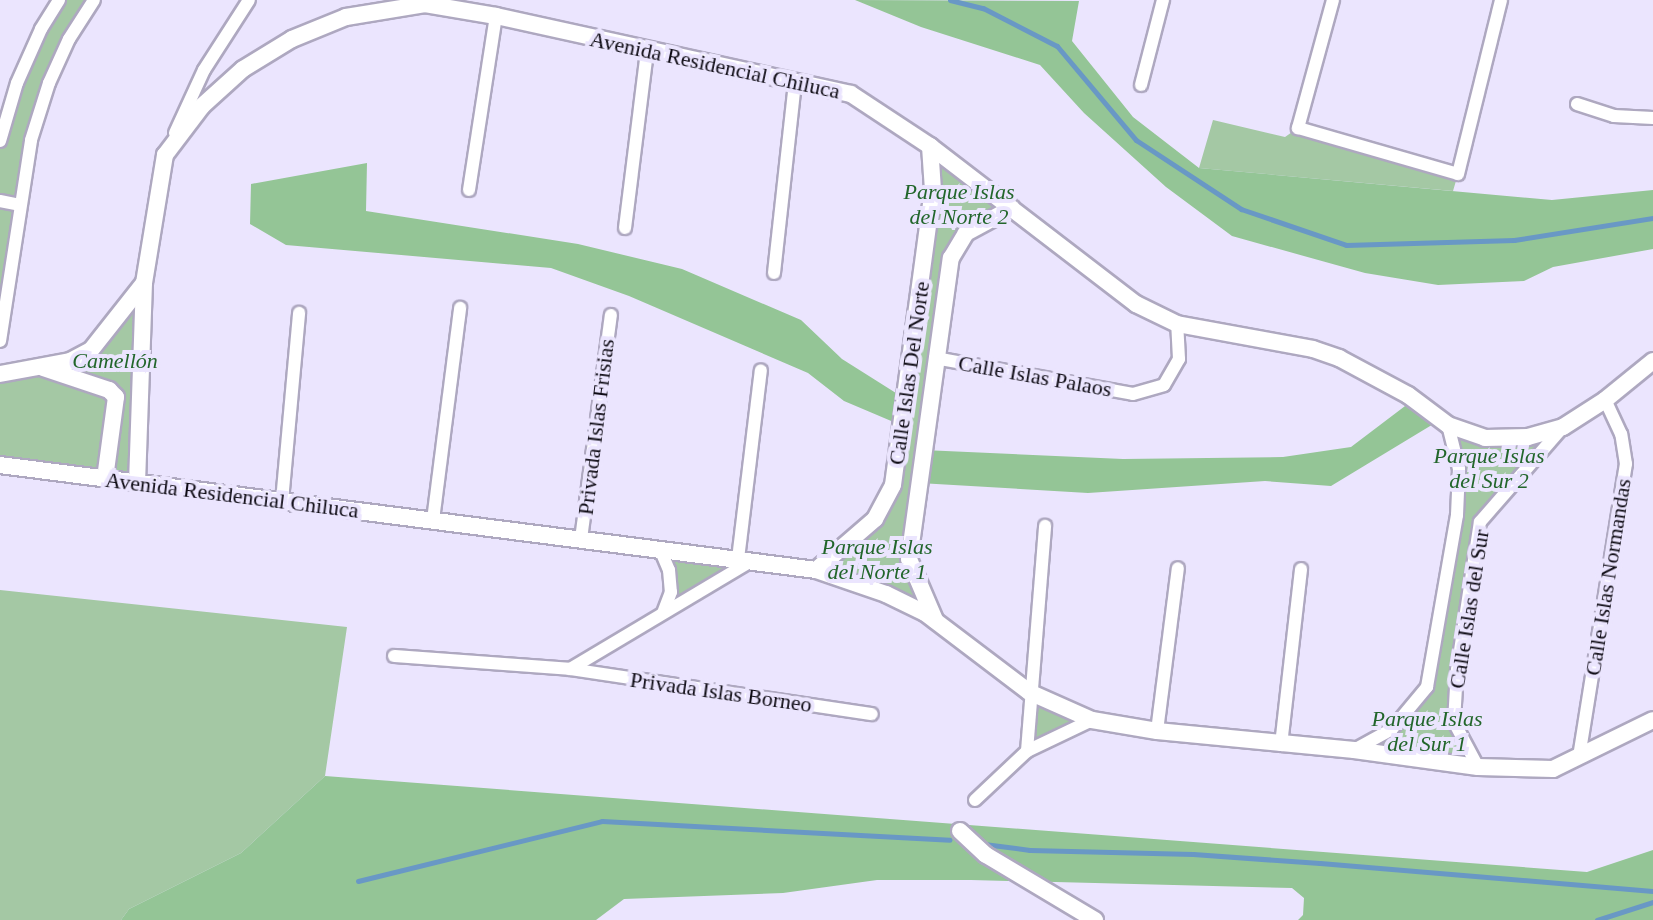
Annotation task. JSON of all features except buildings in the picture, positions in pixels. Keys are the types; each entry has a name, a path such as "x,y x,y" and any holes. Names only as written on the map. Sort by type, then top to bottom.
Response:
{"street":[{"path":"0,141 17,83 41,29 59,0"},
{"path":"0,341 31,140 49,83 69,39 94,0"},
{"path":"165,155 204,70 249,0"},
{"path":"1141,85 1163,0"},
{"path":"1333,0 1298,128 1458,174 1501,0"},
{"name":"Avenida Residencial Chiluca","path":"0,374 42,367 91,350 144,283 165,155 202,106 243,69 292,39 346,17 425,4 496,16 851,94 930,146 1136,304 1177,324 1313,349 1408,395 1448,425 1485,438 1528,437 1563,427 1605,400 1653,361"},
{"path":"469,190 496,16"},
{"path":"625,228 647,51"},
{"path":"774,273 795,82"},
{"path":"1577,104 1614,116 1653,118"},
{"name":"Calle Islas Del Norte","path":"816,570 875,519 893,485 933,190 930,146"},
{"path":"0,201 20,205"},
{"name":"Calle Islas Del Norte","path":"936,621 909,559 951,258 966,233 1012,208"},
{"path":"137,483 144,283"},
{"path":"433,520 460,308"},
{"path":"282,501 299,313"},
{"name":"Privada Islas Frisias","path":"581,539 611,315"},
{"name":"Calle Islas Palaos","path":"935,358 1133,394 1164,385 1179,359 1177,324"},
{"path":"42,367 109,390 116,397 110,460 105,478"},
{"path":"744,560 761,370"},
{"name":"Calle Islas Normandas","path":"1579,757 1626,464 1621,434 1605,400"},
{"name":"Calle Islas del Sur","path":"1354,750 1392,729 1427,687 1457,515 1459,469 1448,425"},
{"name":"Calle Islas del Sur","path":"1478,767 1454,722 1457,670 1480,522 1563,427"},
{"name":"Avenida Residencial Chiluca","path":"0,465 816,570 886,594 936,621 1029,692 1092,720 1157,731 1354,750 1478,767 1553,769 1653,720"},
{"path":"1027,751 1029,692 1045,526"},
{"path":"660,549 669,570 671,592 663,613"},
{"name":"Privada Islas Borneo","path":"570,669 744,560"},
{"path":"1157,731 1178,568"},
{"path":"1281,745 1301,569"},
{"name":"Privada Islas Borneo","path":"394,656 570,669 872,714"},
{"path":"975,800 1027,751 1092,720"},
{"path":"960,831 986,855 1095,920"}],"green space":[{"path":"59,0 94,0 69,39 31,140 0,341 0,141 17,83"},
{"path":"855,0 1079,1 1072,41 1133,117 1199,168 1552,200 1653,190 1653,249 1553,267 1524,281 1438,285 1365,273 1232,236 1166,187 1084,113 1040,65 921,27"},
{"path":"1213,120 1285,137 1298,128 1458,174 1453,191 1199,168"},
{"path":"930,146 1012,208 966,233 951,259 909,559 936,621 816,570 875,519 893,485"},
{"path":"367,163 366,211 578,244 682,269 801,320 842,359 907,400 903,426 844,401 808,373 629,296 551,268 286,245 250,224 251,184"},
{"name":"Camellón","path":"144,283 137,483 0,465 0,374 70,361"},
{"path":"1413,400 1440,420 1331,486 1265,481 1088,493 919,483 923,450 1123,459 1283,457 1351,447"},
{"path":"1448,425 1485,438 1563,427 1480,522 1454,722 1478,767 1354,750 1392,729 1427,687 1459,469"},
{"path":"660,549 751,561 663,613 671,592"},
{"path":"0,590 347,627 325,776 241,853 129,909 121,920 0,920"},
{"path":"1029,692 1092,720 1027,751"},
{"path":"325,776 1587,872 1653,850 1653,920 1298,920 1303,915 1304,898 1292,888 877,880 783,893 624,899 596,920 121,920 129,909 241,853"}],"waterway":[{"path":"950,0 983,8 1057,46 1136,140 1241,209 1346,245 1514,240 1653,218"},
{"path":"358,881 602,821 949,840"},
{"path":"984,844 1030,850 1193,854 1653,891"},
{"path":"1597,920 1653,902"}],"park label":[{"name":"Parque Islas del Norte 2","path":"959,204"},
{"name":"Parque Islas del Sur 2","path":"1489,468"},
{"name":"Parque Islas del Norte 1","path":"877,558"},
{"name":"Parque Islas del Sur 1","path":"1427,730"}]}
